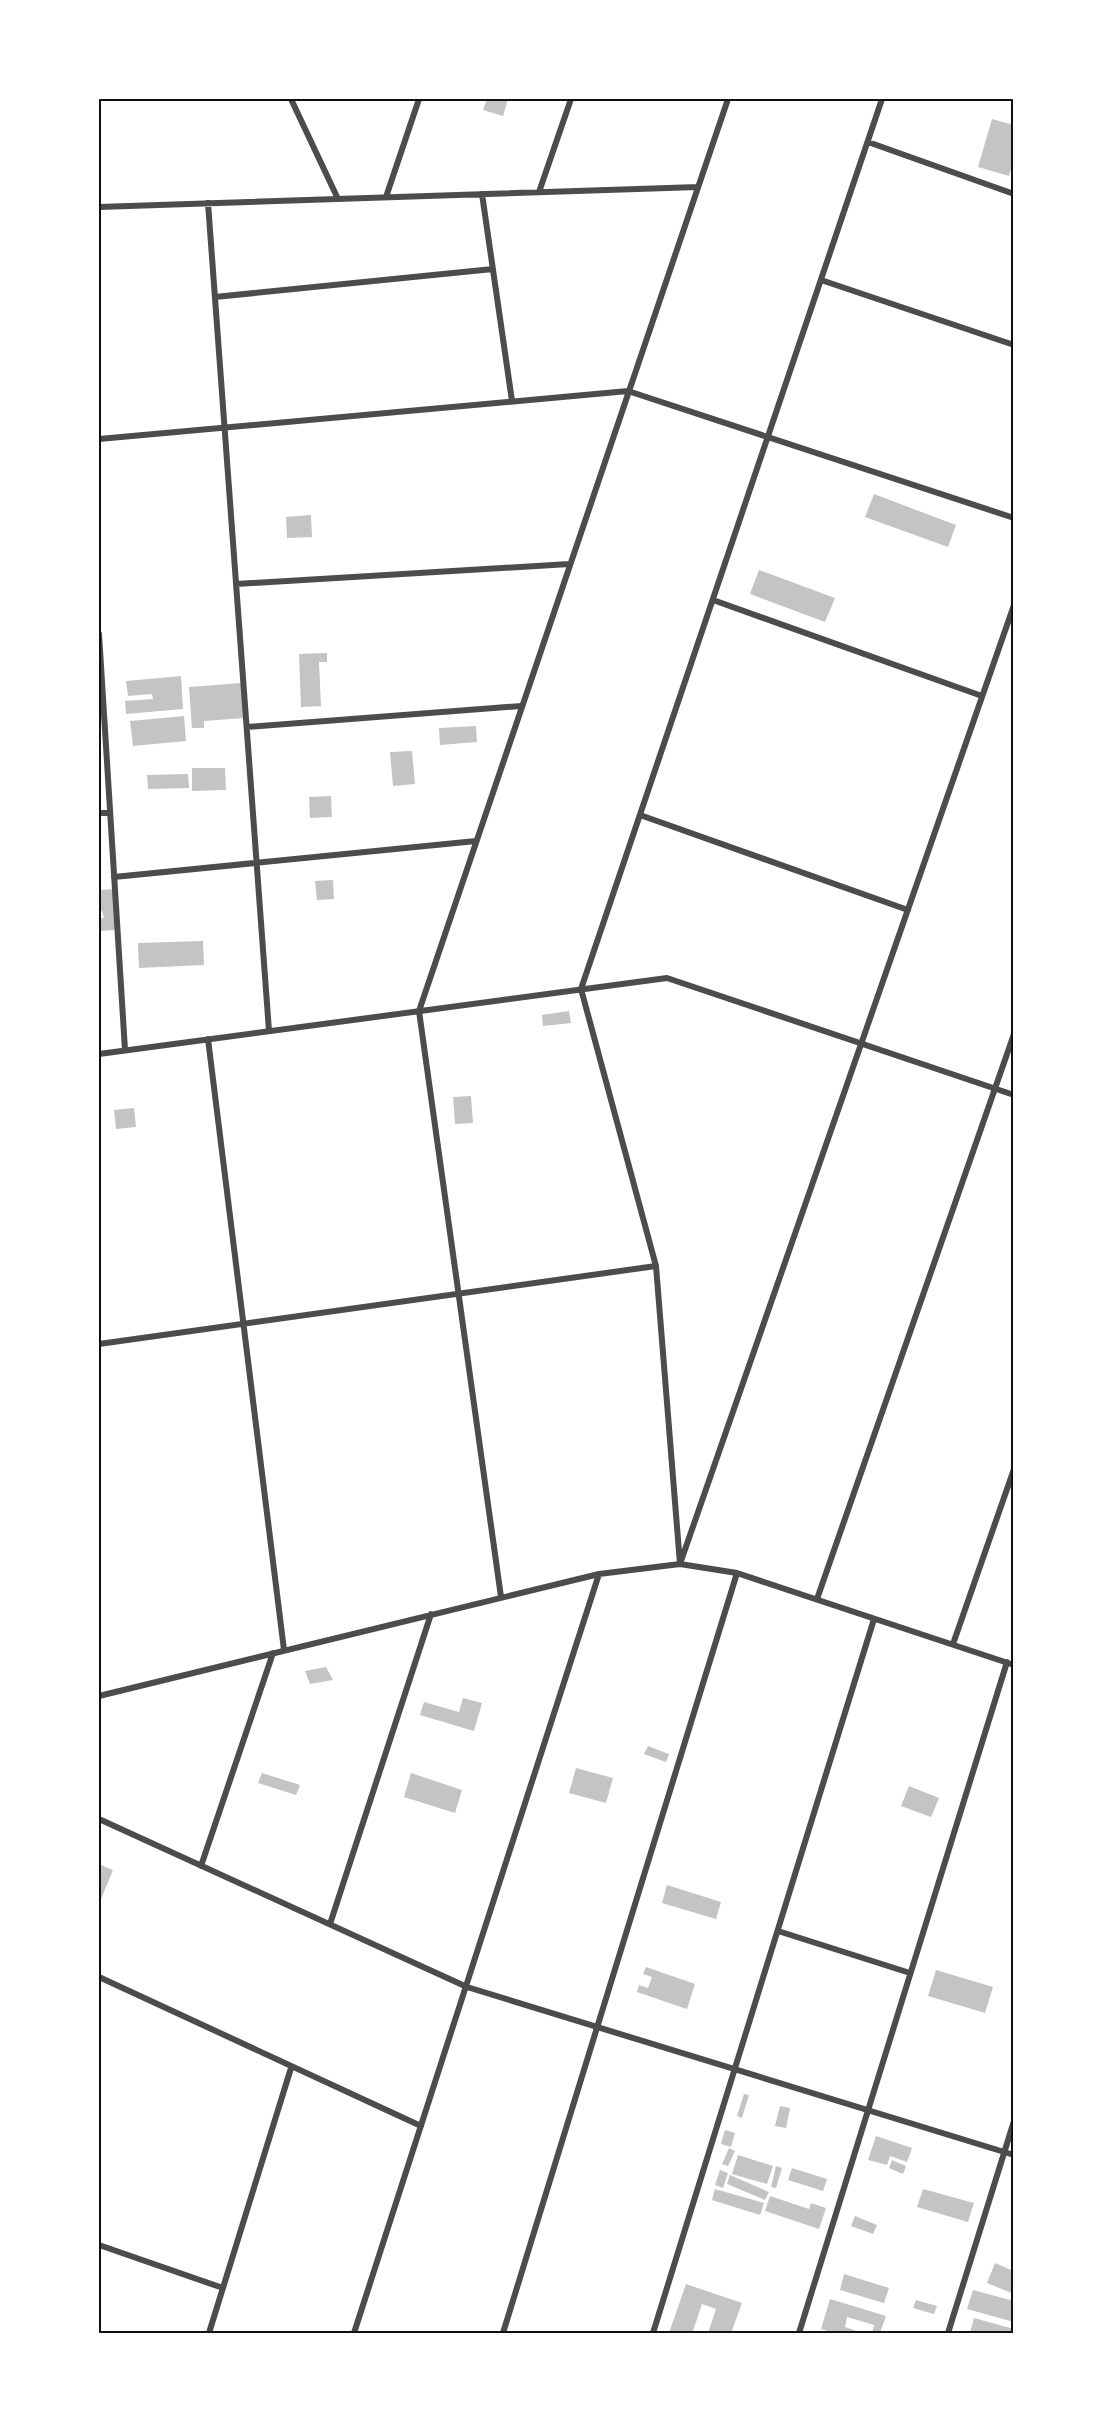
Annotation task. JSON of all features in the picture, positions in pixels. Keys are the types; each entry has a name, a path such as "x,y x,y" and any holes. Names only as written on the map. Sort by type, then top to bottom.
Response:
{"street":[{"path":"291,99 338,199"},
{"path":"386,197 420,99"},
{"path":"539,192 571,99"},
{"path":"501,1597 419,1011 728,99"},
{"path":"680,1564 656,1266 581,989 882,99"},
{"path":"868,142 1014,194"},
{"path":"99,207 698,187"},
{"path":"482,194 512,401"},
{"path":"208,203 269,1031"},
{"path":"215,297 493,269"},
{"path":"821,280 1014,345"},
{"path":"99,440 628,391 1014,518"},
{"path":"236,584 569,564"},
{"path":"713,600 982,696"},
{"path":"680,1564 1014,605"},
{"path":"99,634 125,1050"},
{"path":"247,727 521,706"},
{"path":"99,813 110,813"},
{"path":"640,815 908,910"},
{"path":"114,877 476,841"},
{"path":"99,1054 667,978 1014,1095"},
{"path":"817,1599 1014,1034"},
{"path":"208,1039 284,1650"},
{"path":"99,1344 656,1266"},
{"path":"953,1644 1014,1469"},
{"path":"99,1696 599,1574 680,1564 737,1573 1014,1665"},
{"path":"503,2333 737,1573"},
{"path":"354,2333 599,1574"},
{"path":"330,1924 431,1614"},
{"path":"653,2333 874,1618"},
{"path":"201,1866 273,1653"},
{"path":"798,2333 1007,1662"},
{"path":"99,1819 467,1987 1014,2155"},
{"path":"778,1931 910,1973"},
{"path":"99,1977 291,2068 421,2126"},
{"path":"209,2333 291,2068"},
{"path":"948,2333 1014,2121"},
{"path":"99,2245 223,2288"}],"building":[{"path":"487,99 508,99 503,116 483,110"},
{"path":"992,119 1014,125 1014,159 1009,176 978,167"},
{"path":"874,494 956,525 948,547 865,517"},
{"path":"311,515 312,537 287,538 286,517"},
{"path":"759,570 835,598 825,622 750,594"},
{"path":"327,653 327,662 319,662 321,706 301,707 299,654"},
{"path":"181,676 183,709 126,714 125,701 153,699 152,694 128,696 126,681"},
{"path":"242,683 244,718 204,721 204,728 192,728 189,687"},
{"path":"184,716 186,741 133,746 130,721"},
{"path":"476,726 477,742 440,745 439,728"},
{"path":"412,751 415,784 393,786 390,752"},
{"path":"192,768 225,768 226,790 192,791"},
{"path":"188,774 189,788 148,789 147,775"},
{"path":"331,796 332,817 310,818 309,797"},
{"path":"333,880 334,899 317,900 315,881"},
{"path":"115,889 117,930 99,931 99,918 104,918 102,911 99,912 99,890"},
{"path":"203,941 204,965 139,968 138,943"},
{"path":"569,1011 571,1023 543,1026 542,1015"},
{"path":"471,1096 473,1123 455,1124 453,1097"},
{"path":"134,1108 136,1127 116,1129 114,1110"},
{"path":"326,1667 333,1680 310,1684 305,1671"},
{"path":"463,1698 482,1703 474,1731 420,1715 424,1702 459,1712"},
{"path":"648,1746 669,1754 666,1762 644,1754"},
{"path":"576,1768 613,1778 606,1803 569,1793"},
{"path":"262,1773 300,1785 296,1795 258,1783"},
{"path":"411,1773 462,1790 455,1813 404,1797"},
{"path":"909,1786 939,1798 931,1817 901,1806"},
{"path":"99,1864 113,1870 99,1904"},
{"path":"667,1885 721,1902 716,1919 662,1903"},
{"path":"646,1967 695,1984 687,2009 637,1992 639,1985 648,1988 652,1977 643,1974"},
{"path":"936,1970 993,1987 985,2013 928,1996"},
{"path":"744,2094 749,2095 742,2118 737,2116"},
{"path":"780,2106 790,2108 786,2128 775,2126"},
{"path":"725,2130 735,2133 731,2147 721,2144"},
{"path":"876,2136 912,2148 907,2162 890,2156 887,2165 868,2160"},
{"path":"729,2148 735,2151 728,2166 722,2164"},
{"path":"738,2155 773,2166 767,2184 732,2174"},
{"path":"892,2160 906,2166 903,2174 889,2168"},
{"path":"776,2166 782,2168 776,2188 771,2187"},
{"path":"792,2168 827,2179 823,2191 788,2180"},
{"path":"720,2170 728,2173 723,2188 715,2185"},
{"path":"730,2175 769,2192 765,2200 727,2184"},
{"path":"715,2189 764,2203 760,2215 712,2200"},
{"path":"923,2189 974,2203 968,2222 917,2207"},
{"path":"770,2196 809,2209 811,2203 826,2208 819,2229 765,2211"},
{"path":"855,2216 877,2225 873,2234 851,2226"},
{"path":"995,2263 1014,2271 1014,2294 987,2283"},
{"path":"844,2274 889,2288 884,2303 840,2290"},
{"path":"686,2284 742,2303 731,2333 708,2333 716,2309 702,2304 693,2331 699,2333 669,2333"},
{"path":"973,2290 1014,2301 1014,2322 967,2309"},
{"path":"830,2299 886,2316 880,2333 872,2333 874,2325 847,2317 845,2327 862,2333 834,2333 821,2329"},
{"path":"916,2300 937,2306 934,2314 913,2308"},
{"path":"974,2318 1014,2329 1014,2333 970,2333"}]}
